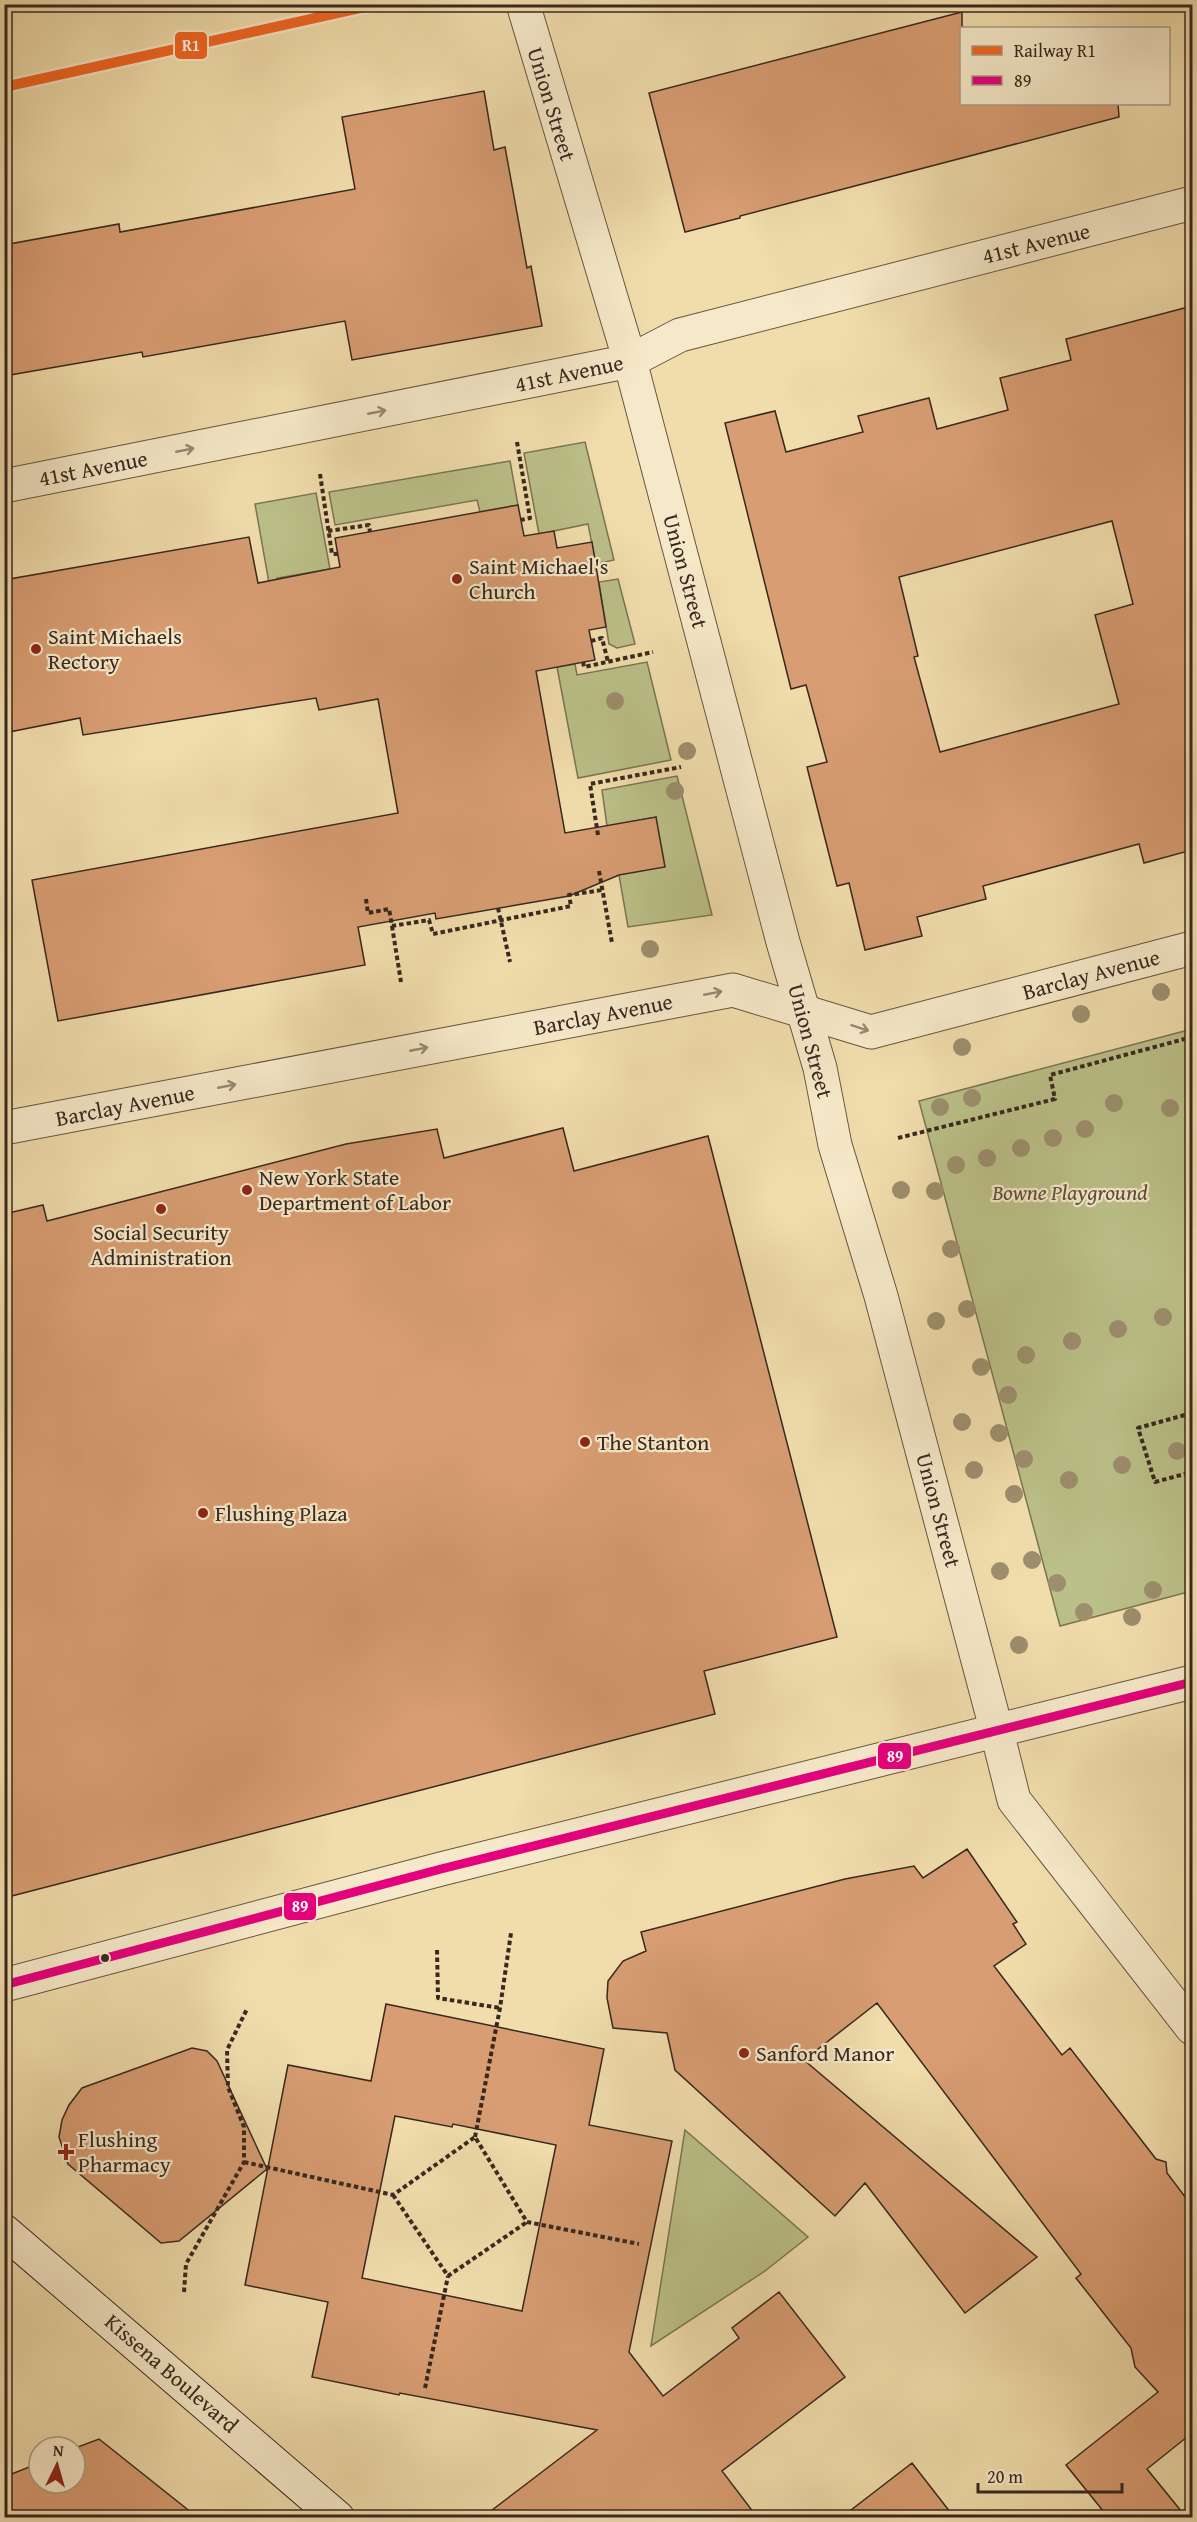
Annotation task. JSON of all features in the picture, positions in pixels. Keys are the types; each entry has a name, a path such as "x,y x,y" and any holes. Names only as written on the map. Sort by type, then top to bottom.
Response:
{"street":[{"name":"Union Street","path":"523,4 630,361 783,942 820,1068 835,1145 881,1296 1014,1800 1192,2028"},
{"name":"41st Avenue","path":"4,486 630,361 680,335 1192,203"},
{"name":"Barclay Avenue","path":"4,1128 733,990 871,1032 1192,948"},
{"path":"4,1985 441,1869 1192,1682"},
{"name":"Kissena Boulevard","path":"4,2231 338,2517"}],"path":[{"path":"517,442 530,518 521,520"},
{"path":"320,474 332,554 338,554"},
{"path":"328,531 369,525 370,532"},
{"path":"591,640 602,638 608,662"},
{"path":"583,662 584,667 652,652"},
{"path":"598,835 590,784 681,767"},
{"path":"599,871 612,943"},
{"path":"392,926 429,920 433,934 571,906 569,895 602,890"},
{"path":"366,899 368,913 389,908 401,982"},
{"path":"498,908 510,962"},
{"path":"898,1138 1055,1099 1050,1075 1192,1037"},
{"path":"1192,1413 1138,1428 1155,1482 1192,1472"},
{"path":"511,1933 500,2008 476,2137 527,2222"},
{"path":"437,1950 438,1998 500,2008"},
{"path":"184,2292 186,2264 244,2162 244,2127 228,2087 227,2050 247,2009"},
{"path":"393,2195 476,2137"},
{"path":"244,2162 393,2195 448,2276"},
{"path":"425,2388 448,2276 527,2222 639,2244"}],"green space":[{"path":"585,442 614,560 596,564 588,524 539,534 524,453"},
{"path":"510,461 518,505 480,512 477,500 335,525 329,492"},
{"path":"316,493 330,569 277,578 281,599 272,600 255,504"},
{"path":"618,579 635,644 617,648 609,644 599,582"},
{"path":"647,662 671,760 578,778 557,667 575,664 577,675"},
{"path":"677,776 712,915 628,927 619,875 656,817 607,826 602,790"},
{"name":"Bowne Playground","path":"1192,1029 1192,1591 1060,1626 919,1101"},
{"path":"685,2130 808,2237 765,2271 651,2346"}],"building":[{"path":"962,12 960,105 1118,105 1119,117 685,232 649,93"},
{"path":"484,91 494,150 505,147 527,268 531,266 542,326 352,360 345,321 143,357 142,352 4,376 4,245 119,224 120,232 355,189 342,117"},
{"path":"1192,306 1192,850 1144,863 1139,844 983,886 986,899 917,917 922,936 865,950 849,883 837,886 807,767 827,762 806,685 791,689 725,423 775,411 786,452 863,432 858,416 929,398 937,429 1008,410 1000,378 1071,360 1066,339","holes":["1112,521 1133,604 1095,615 1119,704 940,752 914,657 918,656 899,577"]},
{"path":"518,505 524,536 554,531 557,548 592,542 606,627 589,630 595,660 536,671 565,833 656,817 665,867 619,875 569,896 436,919 435,913 358,927 365,965 58,1021 32,880 398,813 378,699 319,710 316,698 83,735 80,718 4,733 4,580 249,537 258,583 340,567 335,538"},
{"path":"563,1128 574,1171 708,1136 837,1637 704,1671 715,1714 4,1898 4,1214 43,1205 47,1221 346,1144 437,1129 444,1158"},
{"path":"967,1849 1017,1922 1013,1924 1026,1944 994,1966 1062,2055 1070,2048 1156,2159 1166,2162 1167,2173 1192,2206 1192,2433 1147,2469 1186,2517 1108,2517 1066,2465 1158,2392 1135,2367 1131,2348 1076,2278 1081,2274 877,2003 804,2060 1037,2257 965,2313 865,2183 835,2216 675,2070 667,2033 613,2028 607,1998 608,1981 623,1961 646,1951 641,1932 845,1879 914,1866 923,1878"},
{"path":"386,2004 604,2049 589,2125 672,2141 629,2352 663,2396 739,2338 732,2328 779,2292 845,2377 722,2471 757,2517 483,2517 597,2430 312,2377 328,2302 245,2285 288,2065 371,2081","holes":["395,2116 452,2127 453,2124 556,2145 522,2311 362,2278"]},
{"path":"192,2048 207,2051 217,2061 267,2169 179,2241 161,2243 68,2164 59,2137 62,2120 69,2105 82,2088"},
{"path":"99,2439 197,2517 4,2517 4,2477 27,2468 27,2495 87,2495 87,2444"},
{"path":"912,2463 954,2517 842,2517"}],"rail line":[{"name":"R1","path":"4,87 378,4"}],"transit line":[{"name":"89","path":"4,1985 441,1869 1192,1682"}],"place":[{"name":"Saint Michael's Church","path":"457,579"},
{"name":"Saint Michaels Rectory","path":"36,649"},
{"name":"New York State Department of Labor","path":"247,1190"},
{"name":"Social Security Administration","path":"161,1209"},
{"name":"The Stanton","path":"585,1442"},
{"name":"Flushing Plaza","path":"203,1513"},
{"name":"Sanford Manor","path":"744,2053"},
{"name":"Flushing Pharmacy","path":"66,2152"}]}
